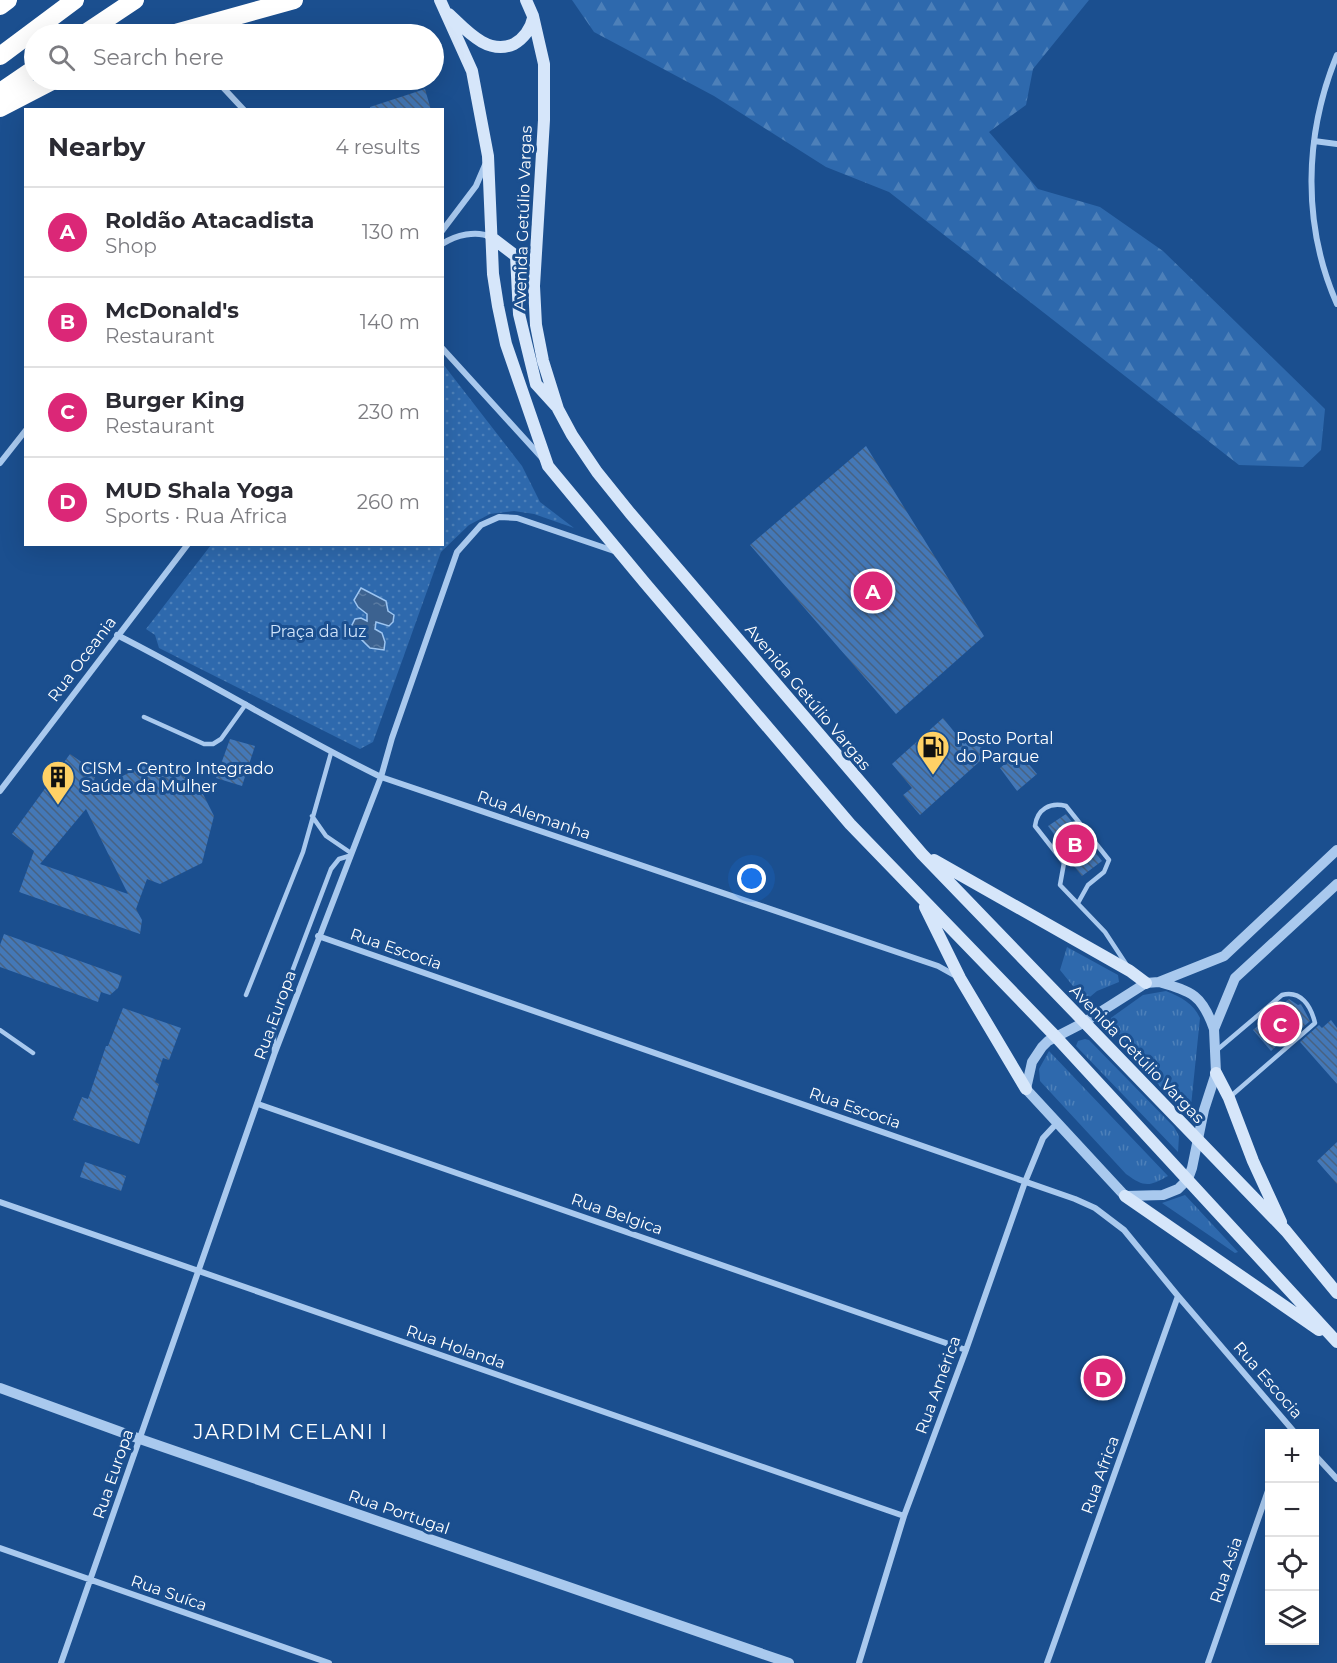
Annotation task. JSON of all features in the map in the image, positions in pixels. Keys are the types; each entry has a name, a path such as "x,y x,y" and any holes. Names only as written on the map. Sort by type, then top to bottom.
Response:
{"highway":[{"path":"43,24 75,0"},
{"path":"99,24 135,0"},
{"path":"208,24 294,0"},
{"path":"0,56 24,38"},
{"path":"0,92 24,76"},
{"path":"0,108 35,90"}],"main road":[{"name":"Avenida Getúlio Vargas","path":"526,0 533,18 544,64 544,120 534,286 536,325 543,361 558,410 572,435 630,513 922,854 1286,1231 1337,1293"},
{"name":"Avenida Getúlio Vargas","path":"442,4 472,71 488,156 493,274 506,344 548,466 850,824 1056,1037 1337,1342"},
{"path":"442,4 484,44 498,48 520,41 533,18"},
{"path":"491,237 516,256 519,314 536,384 558,410"},
{"path":"922,854 1146,983"},
{"path":"917,893 960,978 1026,1089"},
{"path":"1216,1073 1229,1098 1253,1161 1286,1231"},
{"path":"1125,1196 1337,1342"}],"street":[{"path":"1337,56 1322,99 1314,141 1311,184 1313,212 1324,268 1337,304"},
{"path":"225,90 242,108"},
{"path":"1314,141 1337,144"},
{"path":"444,228 476,186 488,156"},
{"path":"444,242 467,234 487,234 491,237"},
{"name":"Avenida Getúlio Vargas","path":"444,350 548,466"},
{"path":"0,463 24,433"},
{"name":"Rua Europa","path":"62,1663 274,1055 381,777 392,738 457,552 481,525 499,518 517,518 621,554"},
{"name":"Rua Oceania","path":"0,791 186,546"},
{"name":"Rua Alemanha","path":"117,635 246,704 331,753 381,777 938,966 960,978"},
{"path":"1159,982 1181,988 1198,999 1207,1009 1214,1029 1216,1073 1204,1110 1188,1179 1178,1189 1163,1196 1125,1196 1026,1089 1032,1062 1036,1055 1042,1047 1056,1037 1083,1023 1146,983 1159,982 1224,956 1337,850"},
{"path":"1214,1029 1235,978 1337,884"},
{"name":"Rua Escocia","path":"318,936 1075,1199 1095,1208 1124,1230 1288,1429"},
{"name":"Rua Belgica","path":"258,1104 966,1350"},
{"name":"Rua América","path":"859,1663 904,1516 1025,1182 1043,1138 1057,1123"},
{"name":"Rua Holanda","path":"0,1202 904,1516"},
{"name":"Rua Africa","path":"1047,1663 1178,1296"},
{"name":"Rua Portugal","path":"0,1388 140,1439 789,1663"},
{"path":"1319,1459 1337,1479"},
{"name":"Rua Asia","path":"1208,1663 1265,1497"},
{"name":"Rua Suíca","path":"0,1548 329,1663"}],"lane":[{"path":"144,717 204,744 213,744 220,739 246,704"},
{"path":"246,995 303,852 331,753"},
{"path":"1078,903 1088,885 1104,873 1109,860 1066,806 1053,804 1041,810 1036,817 1035,826 1064,864 1060,885 1113,942 1130,972"},
{"path":"274,1055 274,1024 279,1006 331,869 339,859 350,854 327,836 312,816"},
{"path":"1215,1052 1282,995 1290,993 1298,995 1306,1002 1312,1013 1315,1023 1229,1098"},
{"path":"0,1030 33,1053"}],"green space":[{"path":"572,0 1089,0 1033,69 1026,105 989,132 1038,189 1100,207 1163,251 1325,409 1321,450 1303,467 1239,465 889,192 826,167 714,96 594,32"},
{"name":"Praça da luz","path":"444,365 522,466 540,502 574,528 534,514 514,511 490,514 469,525 441,552 373,742 360,749 159,648 155,635 146,629 210,546 444,546"},
{"path":"1067,947 1118,975 1119,982 1097,991 1085,1001 1060,970"},
{"path":"1166,991 1186,1001 1200,1018 1191,1106 1187,1106 1173,1089 1173,1103 1108,1020 1143,995"},
{"path":"1089,1040 1174,1127 1179,1136 1178,1152 1076,1046 1078,1041"},
{"path":"1049,1051 1168,1176 1147,1184 1126,1174 1040,1081 1039,1069"},
{"path":"1185,1195 1238,1252 1235,1253 1162,1203"}],"water":[{"path":"361,588 386,601 388,611 394,615 393,622 389,626 376,622 375,629 382,633 385,642 384,650 370,648 351,627 355,619 361,618 367,621 367,614 358,607 354,600"}],"building":[{"path":"425,90 430,108 370,108"},
{"path":"866,446 984,636 896,714 750,545"},
{"name":"Posto Portal do Parque","path":"943,718 964,744 974,736 989,753 920,815 903,795 912,788 892,764"},
{"path":"230,739 255,746 242,786 216,778"},
{"path":"1019,752 1037,774 1017,791 1000,768"},
{"path":"70,754 96,772 92,791 151,762 195,778 214,816 202,863 160,884 147,879 136,909 142,920 140,934 19,892 34,851 12,834","holes":["86,809 128,894 40,864"]},
{"path":"1066,814 1102,861 1082,876 1048,826"},
{"path":"4,934 122,976 118,988 110,995 101,992 98,1002 0,967 0,945"},
{"path":"1289,999 1298,1005 1301,1004 1310,1021 1294,1035 1292,1032 1271,1051 1253,1030"},
{"path":"123,1008 181,1028 169,1060 163,1058 155,1082 159,1084 139,1144 73,1120 82,1097 88,1099 106,1046 108,1046"},
{"path":"1331,1020 1337,1028 1337,1084 1300,1042 1319,1025 1322,1028"},
{"path":"1337,1142 1337,1184 1317,1161"},
{"path":"85,1162 126,1176 121,1191 80,1177"}],"place":[{"name":"Roldão Atacadista","path":"873,591"},
{"name":"Posto Portal do Parque","path":"933,776"},
{"name":"CISM - Centro Integrado Saúde da Mulher","path":"58,806"},
{"name":"McDonald's","path":"1075,844"},
{"name":"Burger King","path":"1280,1024"},
{"name":"MUD Shala Yoga","path":"1103,1378"}],"district":[{"name":"JARDIM CELANI I","path":"291,1432"}]}
